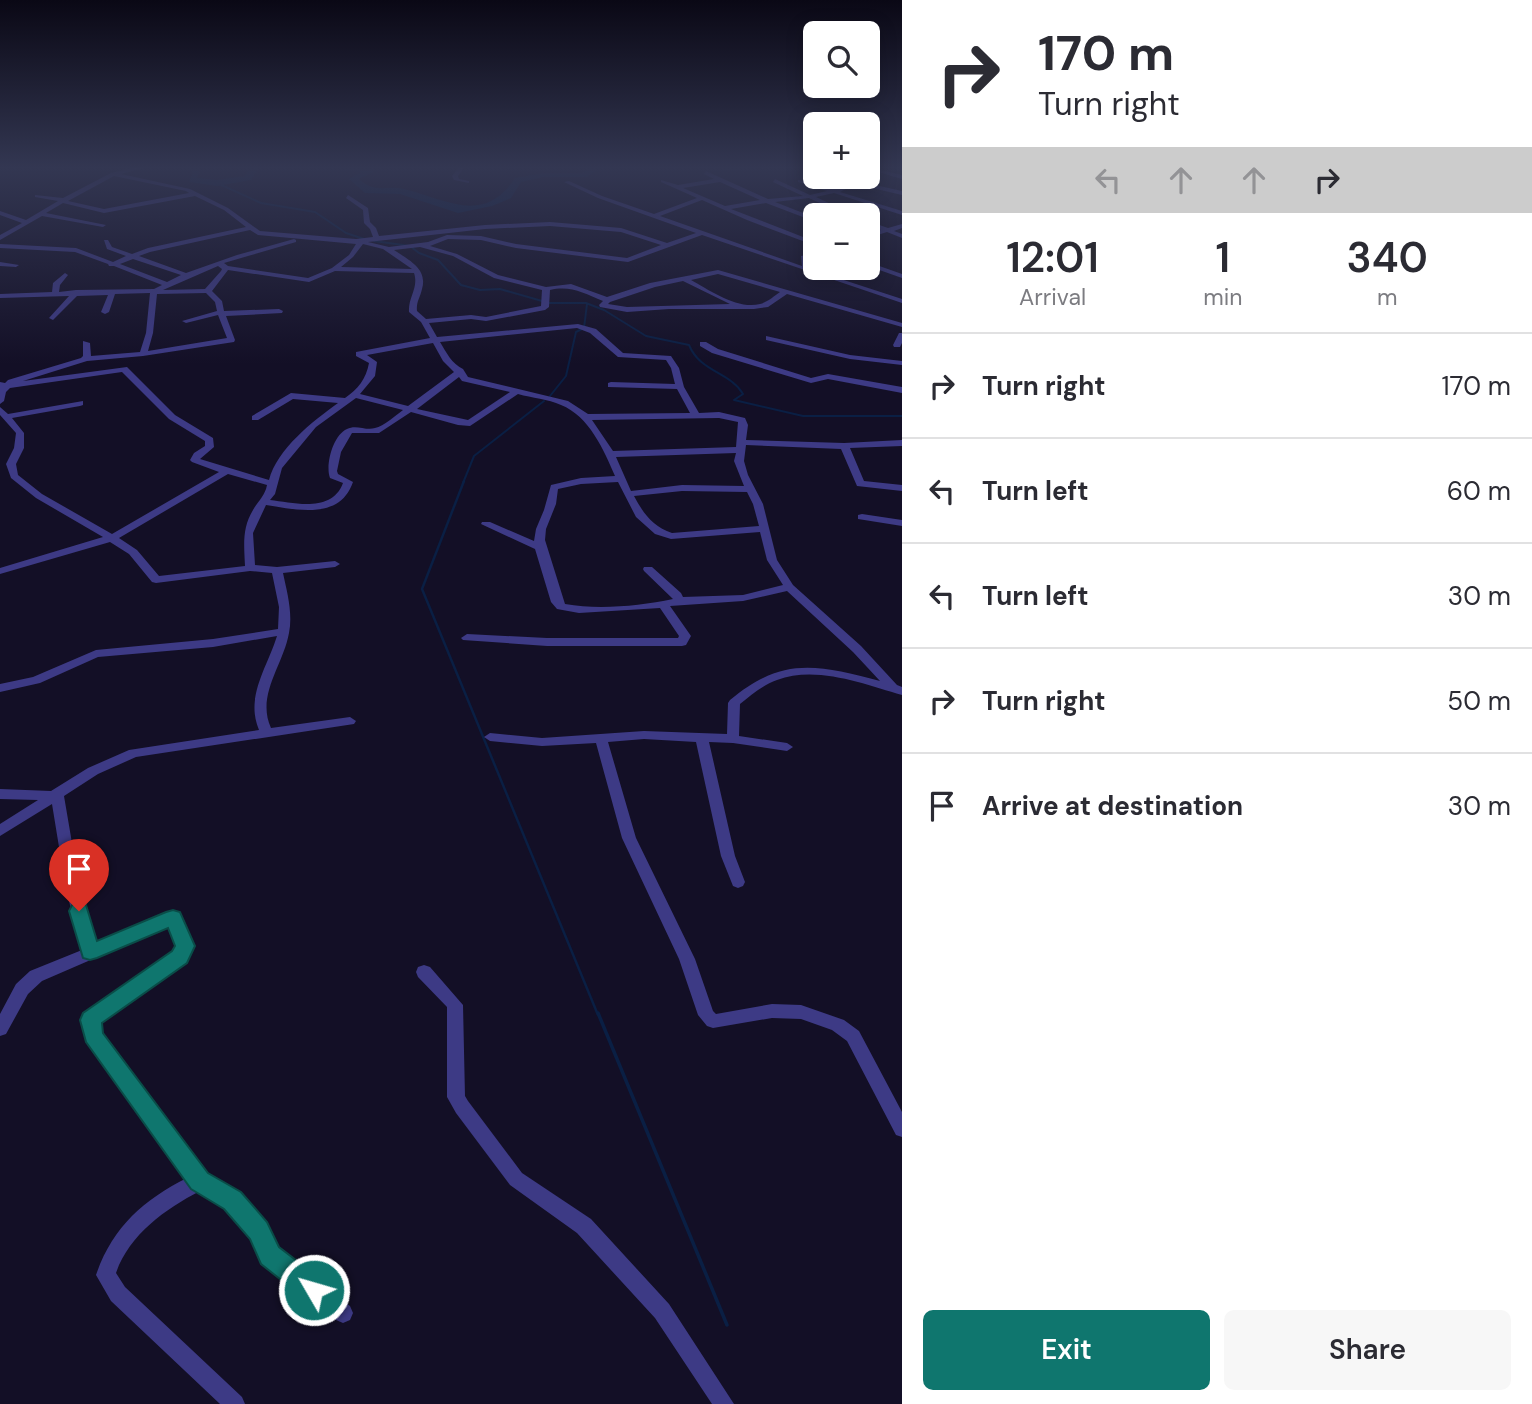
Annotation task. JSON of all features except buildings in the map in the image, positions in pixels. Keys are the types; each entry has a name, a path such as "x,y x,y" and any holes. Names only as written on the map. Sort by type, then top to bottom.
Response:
{"street":[{"path":"0,238 8,233"},
{"path":"111,265 129,256 230,233"},
{"path":"257,233 375,244 413,264 420,281 412,307 417,317 424,321 446,359 465,379 576,408 586,417 610,454 634,508 660,534 671,536 763,529"},
{"path":"375,233 377,239"},
{"path":"356,241 431,233"},
{"path":"513,233 628,260 701,233 803,268"},
{"path":"387,249 440,242 447,237 481,238 574,233"},
{"path":"625,233 666,245"},
{"path":"786,233 803,239"},
{"path":"143,354 149,339 149,312 154,291 216,263 299,240 299,237"},
{"path":"106,241 109,248 186,275"},
{"path":"216,263 226,268 303,280 320,277 334,269 351,256 360,244 356,241"},
{"path":"420,245 455,255 496,277 546,289 560,284 572,285 607,300"},
{"path":"0,246 76,250 167,284"},
{"path":"136,273 158,263"},
{"path":"0,264 16,265"},
{"path":"208,291 212,281 222,275 226,268"},
{"path":"880,268 902,276"},
{"path":"334,269 416,271"},
{"path":"786,292 769,304 752,307 635,310 603,305 607,300 642,288 718,272 902,325"},
{"path":"136,273 138,282 146,283 141,290"},
{"path":"55,294 56,285 65,275"},
{"path":"685,279 712,295 752,307"},
{"path":"838,280 898,300 902,291"},
{"path":"424,321 471,317 486,319 545,307 546,289"},
{"path":"0,296 141,290 208,291 218,301 231,340 129,356 85,359 3,386"},
{"path":"105,312 113,291"},
{"path":"53,318 76,292"},
{"path":"186,321 221,312 279,311"},
{"path":"486,319 494,335"},
{"path":"250,568 248,533 270,494 276,467 313,425 351,398 372,376 373,362 359,354 434,340 572,326 584,328 604,339 621,355 668,358 695,415"},
{"path":"897,345 902,335"},
{"path":"769,338 850,357 902,363"},
{"path":"85,359 86,343"},
{"path":"703,344 715,351 811,381 828,376 902,390"},
{"path":"124,369 129,356"},
{"path":"3,386 124,369 140,380 150,397 167,414 210,440 209,447 197,455 195,460 272,484"},
{"path":"264,502 317,506 336,502 345,493 348,482 333,476 332,459 345,434 351,430 379,430 444,387 460,374 460,371"},
{"path":"611,385 680,387"},
{"path":"0,401 3,386"},
{"path":"255,418 291,396 351,398 470,423 516,392"},
{"path":"3,413 80,403"},
{"path":"3,413 20,433 19,448 11,464 14,476 39,496 133,552 156,580 250,568 278,570 335,564"},
{"path":"586,417 719,415 742,420 744,425 739,461 758,504 772,560 789,587 897,689"},
{"path":"610,454 740,446 902,443"},
{"path":"845,446 860,484 902,488"},
{"path":"0,571 112,538 227,471"},
{"path":"0,480 14,476"},
{"path":"621,478 580,481 554,487 552,503 542,522 540,547 557,602 561,607 606,609 679,601 743,598 789,587"},
{"path":"628,494 682,488 750,489"},
{"path":"862,517 902,523"},
{"path":"486,524 540,547"},
{"path":"648,569 677,595 679,601"},
{"path":"267,733 260,722 260,696 281,644 285,621 278,570"},
{"path":"467,638 682,642 684,636 663,604"},
{"path":"0,688 36,680 96,654 214,643 282,632"},
{"path":"733,739 734,703 749,688 773,675 804,671 897,689"},
{"path":"0,831 93,771 134,752 350,721"},
{"path":"490,737 542,742 644,735 733,739 787,747"},
{"path":"702,738 728,856 738,882"},
{"path":"601,739 629,838 687,959 706,1015 713,1021 772,1011 801,1012 838,1025 853,1036 902,1129"},
{"path":"0,794 55,794"},
{"path":"55,794 73,890 90,952"},
{"path":"0,1029 22,989 36,976 173,918 182,933 185,946 180,957 90,1020 93,1036 200,1181 232,1200 258,1231 270,1256 343,1313"},
{"path":"424,972 452,1000 457,1011 453,1028 456,1097 462,1107 516,1179 584,1226 662,1311 724,1404"},
{"path":"200,1181 179,1191 122,1237 110,1257 106,1275 118,1294 235,1404"}],"waterway":[{"path":"345,233 364,239"},
{"path":"374,241 410,246 419,253 438,260 461,285 480,290 500,289 542,301"},
{"path":"548,303 586,303 604,310 646,336 689,345 700,361 731,381 743,394 734,400 803,416 902,416"},
{"path":"550,396 566,376 576,332 584,328 587,304"},
{"path":"463,483 474,456 544,401"},
{"path":"464,481 422,589 598,1015"},
{"path":"598,1013 727,1325"}],"route":[{"path":"79,911 90,952 173,918 182,933 185,946 180,957 90,1020 93,1036 200,1181 232,1200 258,1231 270,1256 314,1290"}]}
